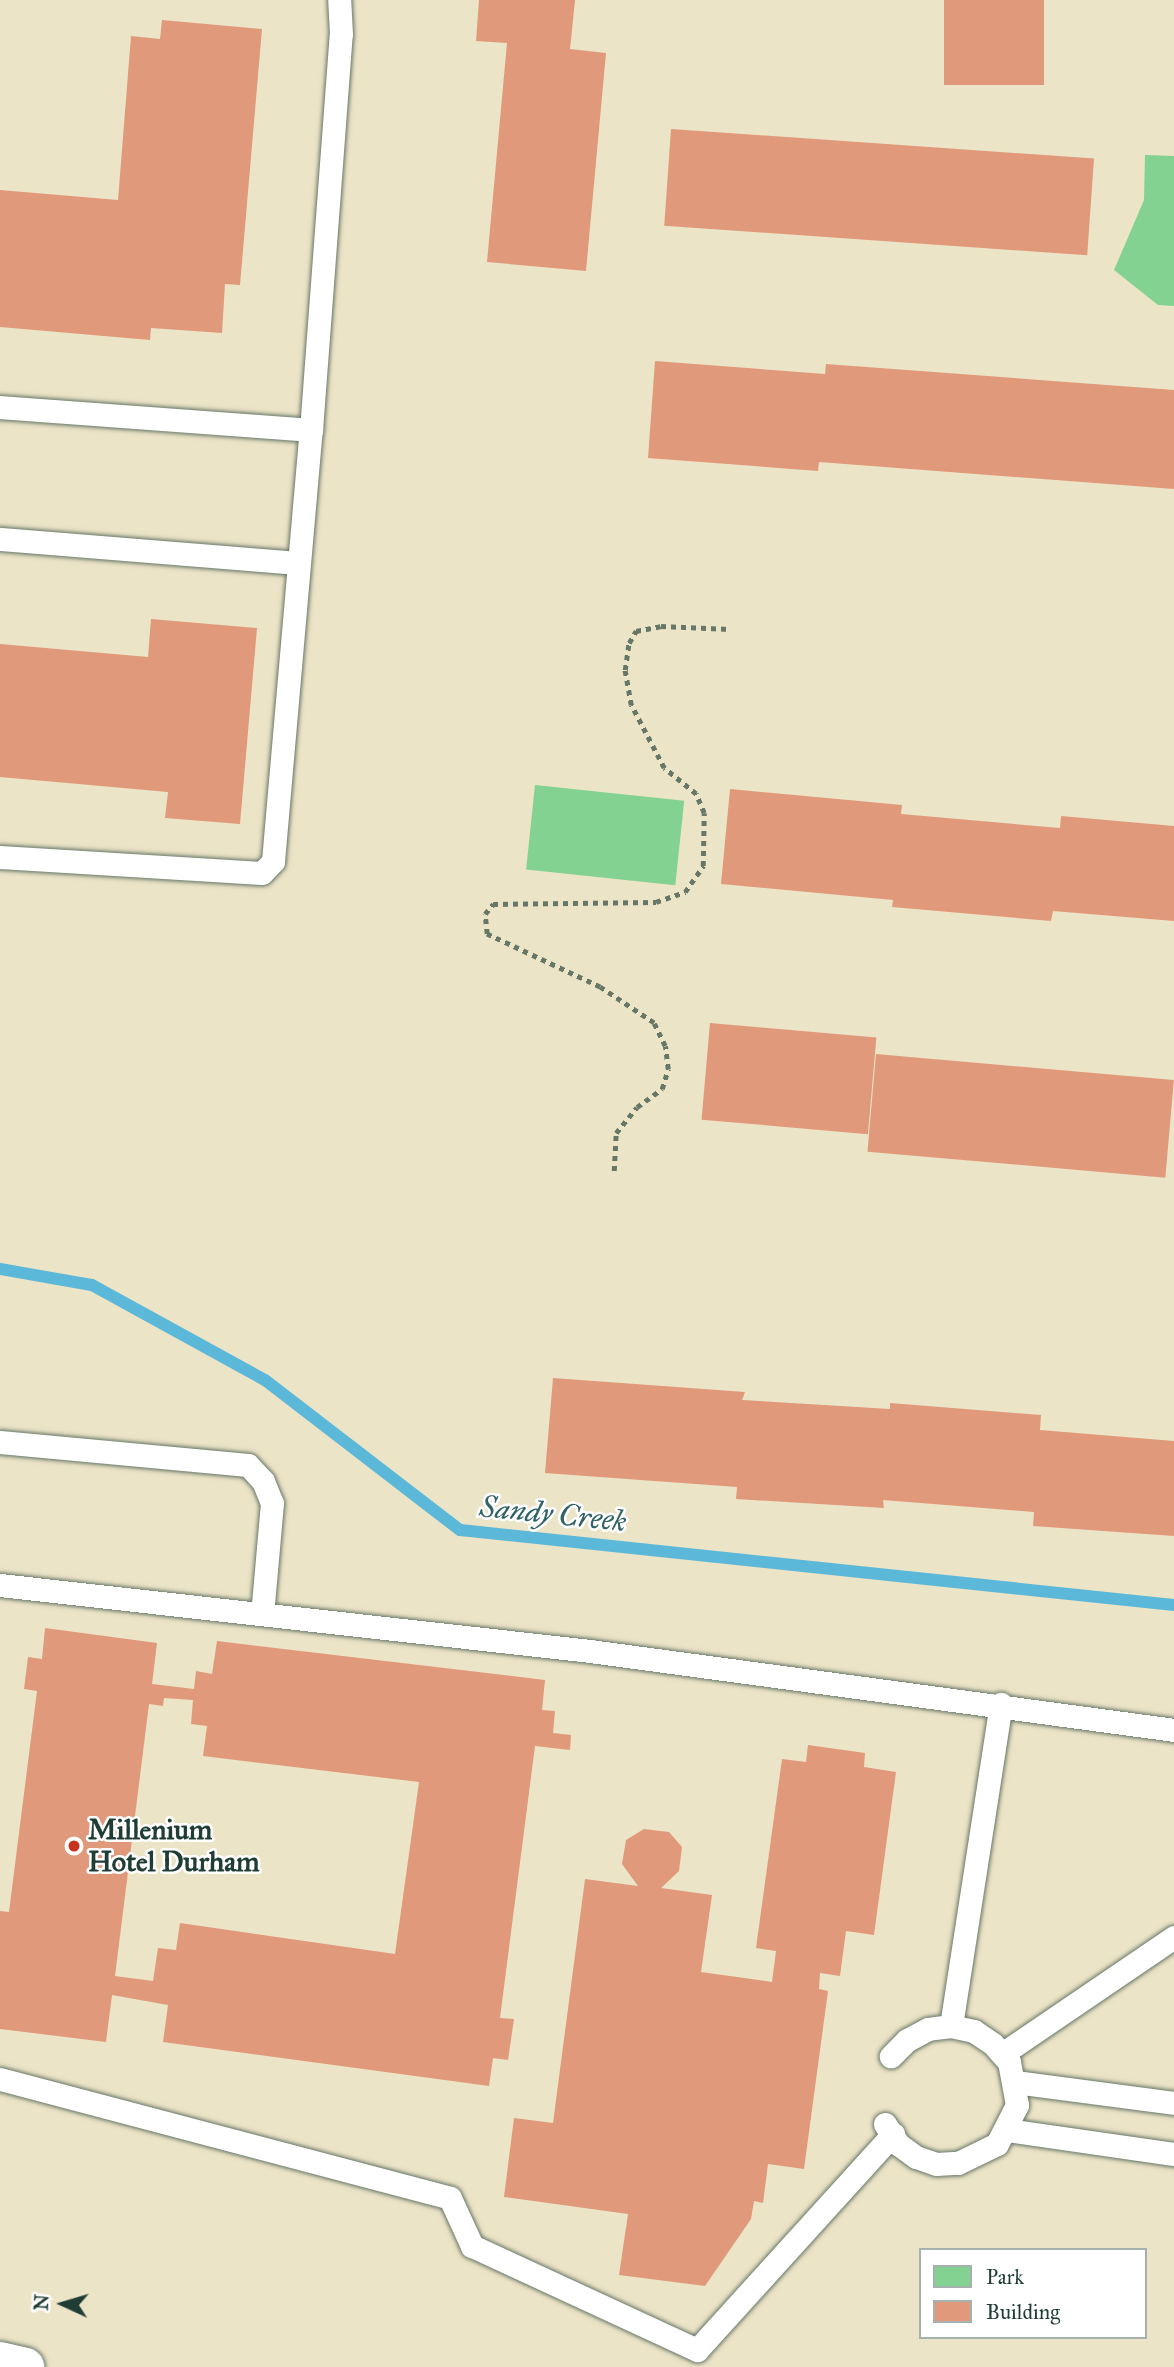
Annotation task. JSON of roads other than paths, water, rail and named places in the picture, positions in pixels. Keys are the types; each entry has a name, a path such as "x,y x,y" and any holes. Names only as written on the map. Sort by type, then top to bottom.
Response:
{"highway":[{"path":"0,2361 25,2367"}],"lane":[{"path":"0,857 262,873 273,861 296,563 311,430 340,47 339,0"},
{"path":"0,407 311,430"},
{"path":"0,539 296,563"},
{"path":"0,1442 247,1465 263,1481 272,1503 262,1614"},
{"path":"0,1585 262,1614 1001,1704 1174,1730"},
{"path":"951,2026 1001,1704"},
{"path":"1002,2054 1174,1937"},
{"path":"0,2079 450,2198 472,2246 697,2350 889,2129 916,2157 936,2164 958,2163 979,2157 1007,2130 1017,2105 1015,2082 1002,2054 974,2031 951,2026 928,2029 907,2040 891,2056"},
{"path":"1015,2082 1174,2103"},
{"path":"1007,2130 1174,2154"}],"waterway":[{"name":"Sandy Creek","path":"0,1269 92,1285 265,1380 460,1530 1174,1605"}],"place":[{"name":"Millenium Hotel Durham","path":"74,1846"}]}
